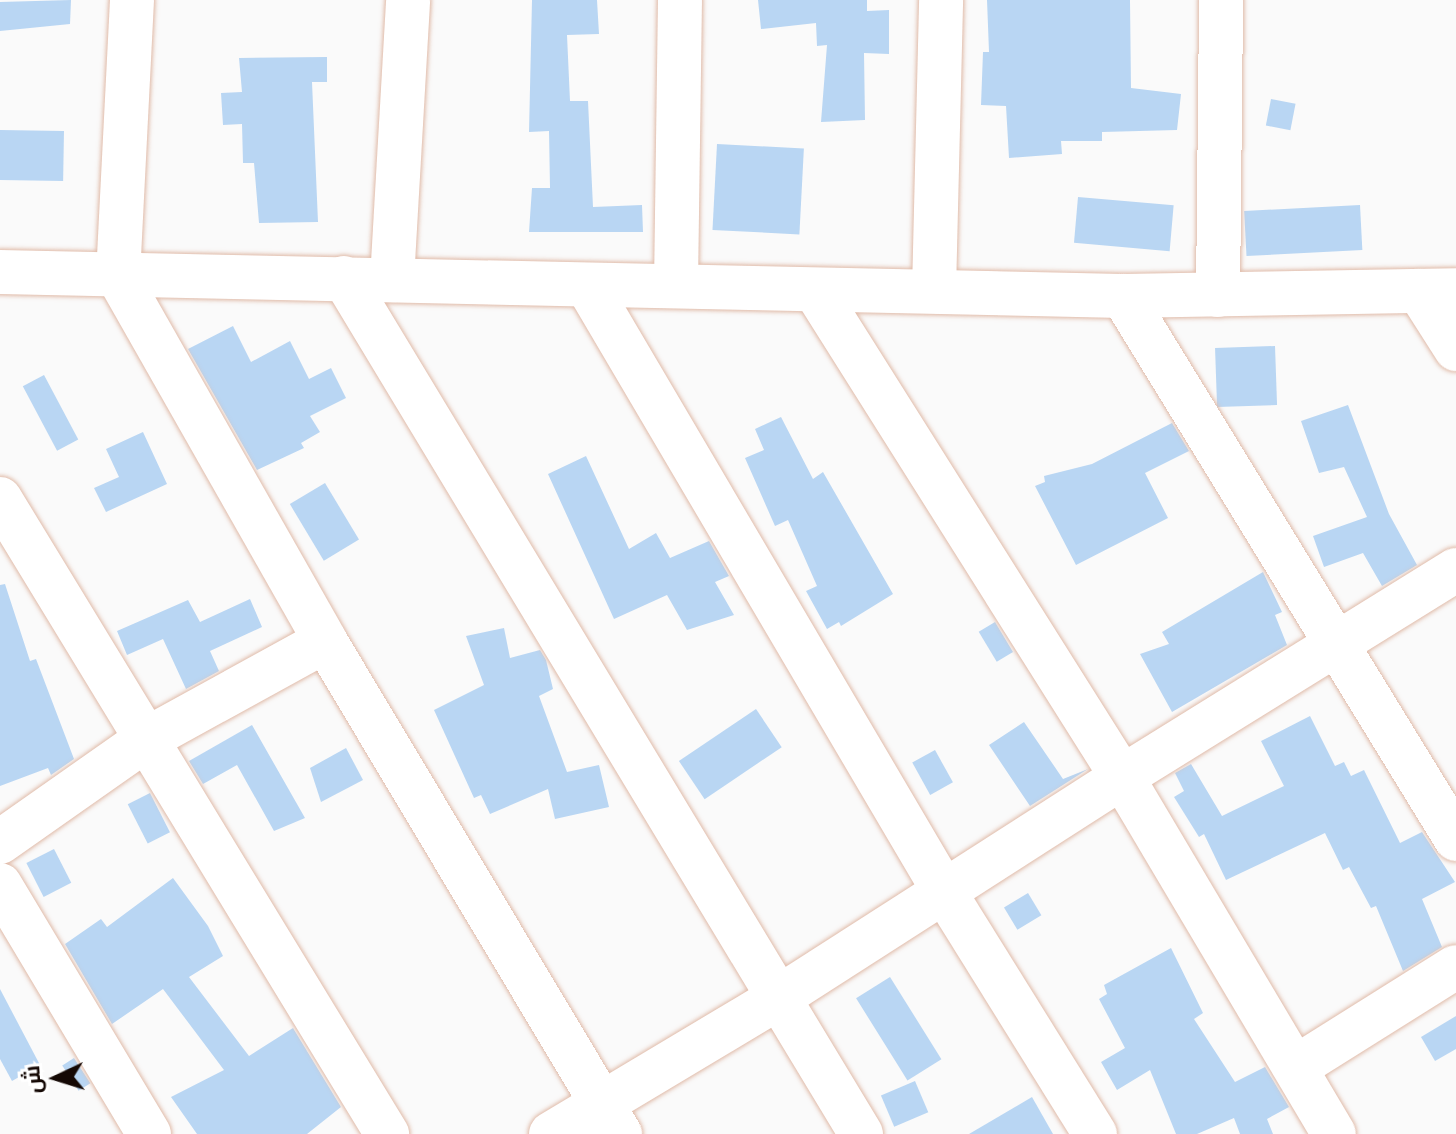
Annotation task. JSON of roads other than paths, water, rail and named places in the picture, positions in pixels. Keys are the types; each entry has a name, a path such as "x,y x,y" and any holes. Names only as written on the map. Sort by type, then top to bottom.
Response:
{"street":[{"path":"132,0 118,276 325,641 610,1120"},
{"path":"392,280 408,0"},
{"path":"676,285 680,0"},
{"path":"934,291 941,0"},
{"path":"1218,295 1221,0"},
{"path":"0,272 1123,296 1438,291 1456,349"},
{"path":"344,278 861,1134"},
{"path":"587,285 945,893 1095,1134"},
{"path":"815,290 1122,777 1298,1066 1334,1134"},
{"path":"1123,296 1456,839"},
{"path":"0,499 387,1134"},
{"path":"551,1134 610,1120 778,998 1122,777 1456,570"},
{"path":"0,842 145,740 325,641"},
{"path":"0,885 149,1134"},
{"path":"1298,1066 1456,967"}]}
